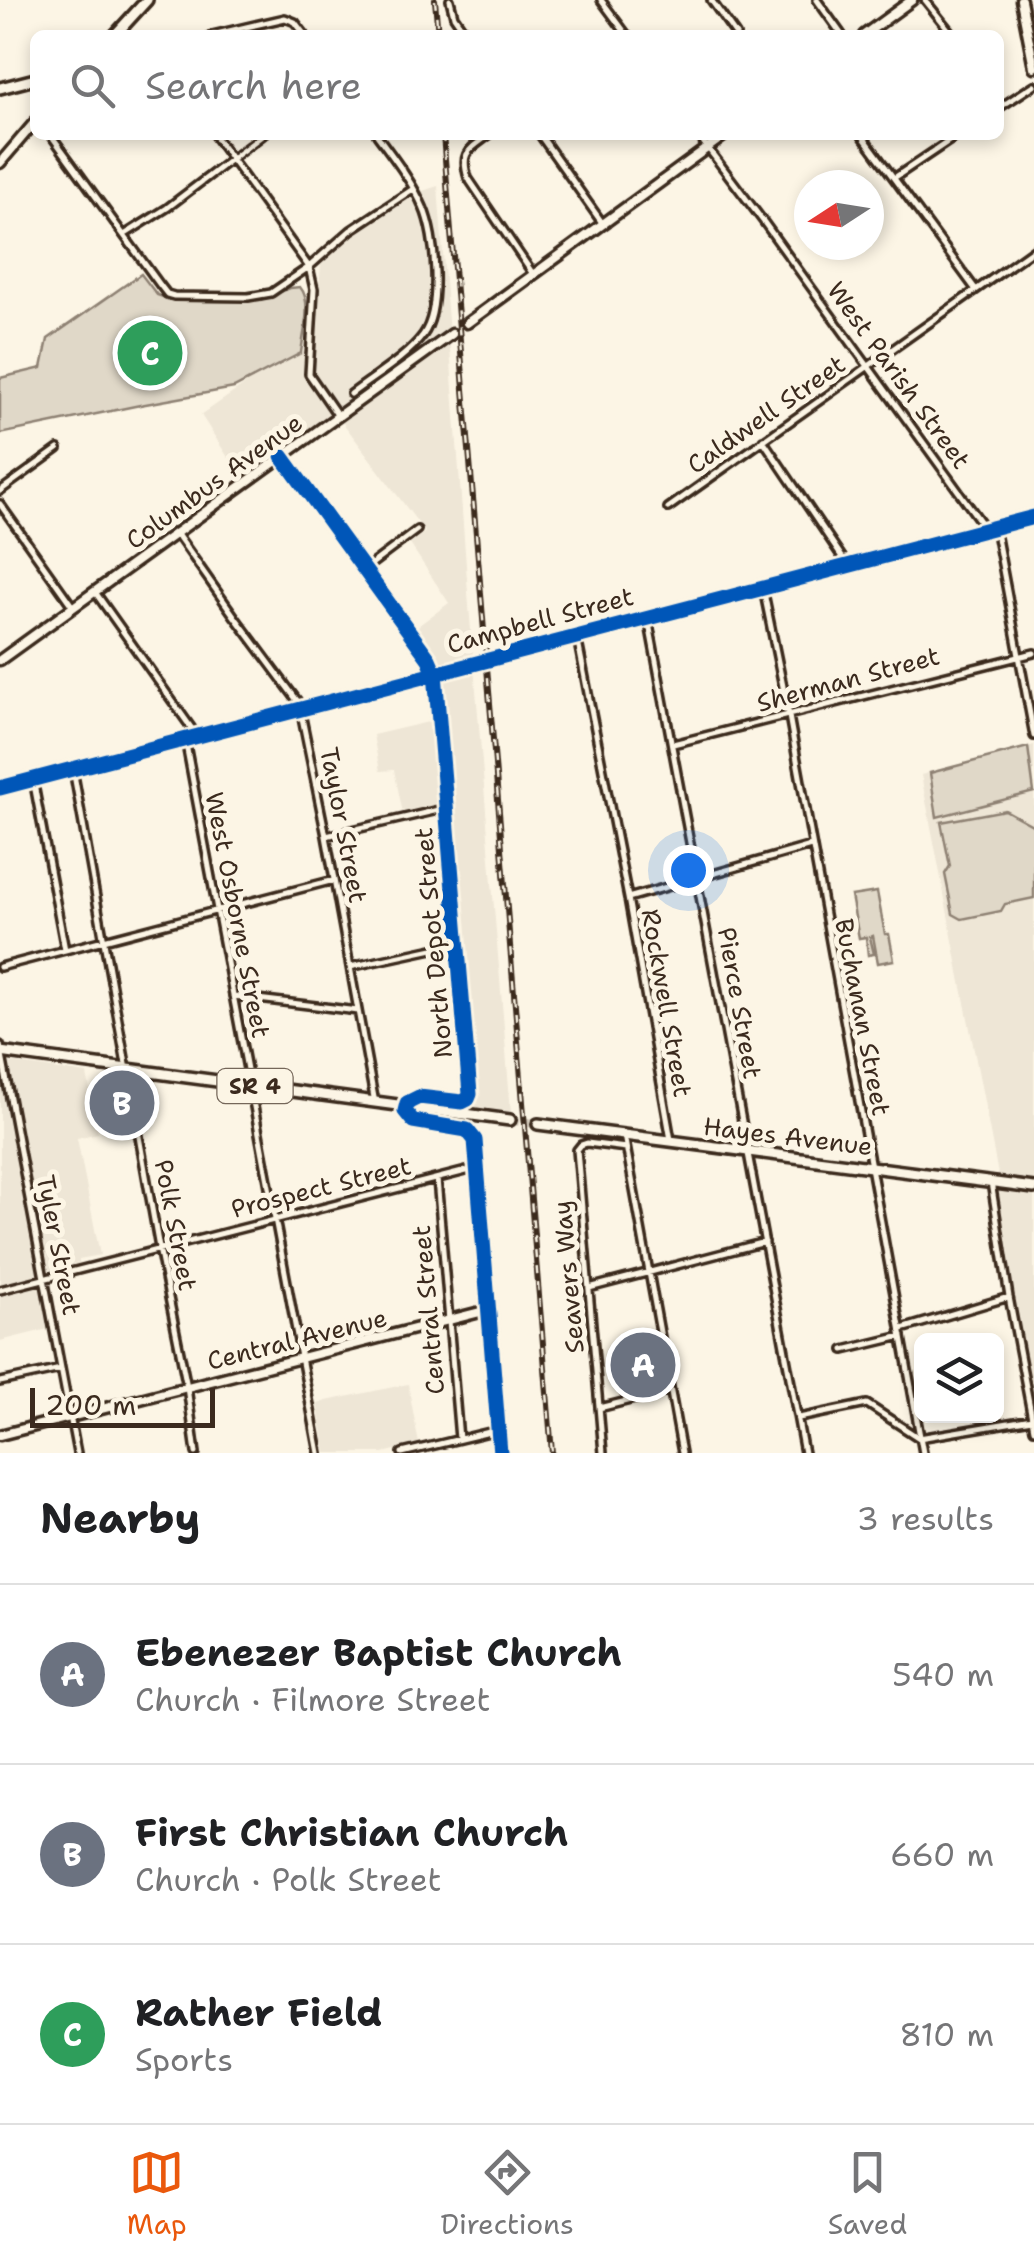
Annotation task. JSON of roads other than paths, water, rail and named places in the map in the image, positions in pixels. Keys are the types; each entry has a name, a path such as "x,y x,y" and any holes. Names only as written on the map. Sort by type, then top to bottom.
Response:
{"main road":[{"path":"120,30 147,0"},
{"path":"0,88 30,81"},
{"name":"SR 4","path":"0,1050 510,1120"},
{"name":"Hayes Avenue","path":"538,1124 1034,1188"}],"street":[{"path":"601,0 623,30"},
{"path":"711,0 732,30"},
{"path":"817,0 838,30"},
{"path":"871,30 912,0"},
{"path":"925,0 949,30"},
{"path":"1021,0 1034,67"},
{"path":"450,2 464,30"},
{"path":"235,30 289,18 301,30"},
{"path":"1004,105 1034,84"},
{"path":"0,163 30,128"},
{"path":"55,140 168,295 238,298 277,290 310,268 351,230 413,189"},
{"path":"218,140 310,268 314,296 310,376 338,416"},
{"path":"124,234 167,208 257,140"},
{"path":"351,394 416,343 433,315 435,284 428,221 413,189 379,140"},
{"path":"482,140 468,150 464,161 467,175 533,274"},
{"path":"544,140 603,224"},
{"name":"West Parish Street","path":"701,140 991,528"},
{"path":"467,323 719,140"},
{"path":"866,140 976,290"},
{"path":"894,178 951,140"},
{"name":"Caldwell Street","path":"668,508 1034,249"},
{"name":"Columbus Avenue","path":"0,660 452,334"},
{"path":"763,440 848,566"},
{"path":"0,491 58,450"},
{"path":"282,456 429,658 435,674"},
{"path":"0,504 73,607"},
{"name":"Campbell Street","path":"0,788 1034,517"},
{"path":"991,528 1034,736"},
{"path":"365,569 417,530"},
{"name":"Taylor Street","path":"176,533 299,703 375,1103"},
{"name":"Buchanan Street","path":"763,588 922,1453"},
{"path":"95,592 198,736"},
{"name":"Pierce Street","path":"648,618 804,1453"},
{"name":"Rockwell Street","path":"576,637 672,1142"},
{"name":"Sherman Street","path":"672,744 1034,653"},
{"name":"North Depot Street","path":"405,1107 416,1097 462,1102 470,1097 435,674"},
{"name":"West Osborne Street","path":"185,739 319,1453"},
{"name":"Polk Street","path":"73,769 188,1387 196,1453"},
{"path":"33,779 65,950"},
{"path":"326,836 448,808"},
{"path":"628,898 811,846"},
{"path":"0,967 334,880"},
{"path":"350,967 459,943"},
{"path":"233,996 358,1011"},
{"name":"Tyler Street","path":"0,1050 77,1453"},
{"path":"405,1107 406,1115 413,1121 470,1132 475,1140 500,1453"},
{"path":"624,1135 682,1453"},
{"name":"Seavers Way","path":"603,1453 578,1150 584,1143 626,1148"},
{"name":"Prospect Street","path":"0,1290 478,1168"},
{"name":"Central Street","path":"437,1178 459,1439"},
{"path":"991,1182 1034,1428"},
{"path":"588,1288 765,1242"},
{"path":"844,1350 1009,1297"},
{"name":"Central Avenue","path":"0,1435 488,1310"},
{"path":"0,1382 62,1369"},
{"path":"599,1408 670,1390"},
{"path":"798,1418 868,1404 919,1438 1032,1419"},
{"path":"402,1453 498,1430"}],"tunnel":[{"path":"510,1120 538,1124"}],"railway":[{"path":"435,0 438,30"},
{"path":"443,140 552,1453"}],"place":[{"name":"Rather Field","path":"150,353"},
{"name":"First Christian Church","path":"122,1103"},
{"name":"Ebenezer Baptist Church","path":"643,1365"}]}
